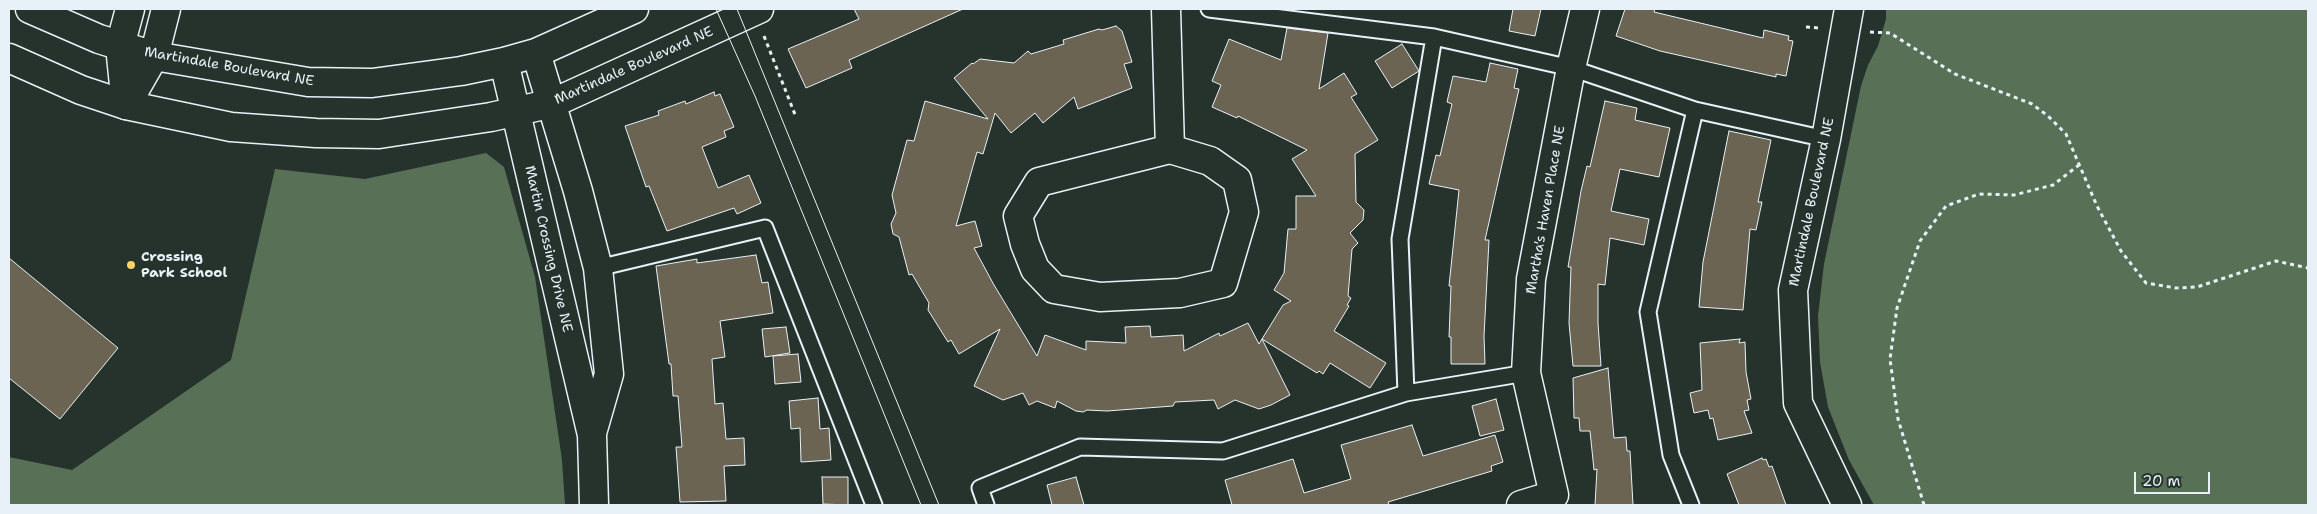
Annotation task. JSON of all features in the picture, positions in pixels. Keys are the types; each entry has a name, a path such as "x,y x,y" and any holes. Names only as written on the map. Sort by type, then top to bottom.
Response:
{"street":[{"name":"Martindale Boulevard NE","path":"30,9 120,46 154,56 308,82 372,83 461,71 536,53 634,9"},
{"path":"126,105 120,46 130,9"},
{"path":"126,105 154,56 166,9"},
{"path":"1166,9 1170,149"},
{"name":"Martha's Haven Place NE","path":"1521,505 1554,495 1526,372 1531,278 1571,68 1585,9"},
{"name":"Martindale Boulevard NE","path":"1847,505 1798,403 1793,290 1826,138 1849,9"},
{"name":"Martindale Boulevard NE","path":"9,58 81,90 126,105 231,126 316,133 380,134 517,112 553,103 761,21"},
{"name":"Martin Crossing Drive NE","path":"536,53 553,103 598,268 609,374 592,435"},
{"name":"Martin Crossing Drive NE","path":"504,62 592,435 594,505"},
{"path":"1170,149 1210,161 1237,180 1244,212 1223,283 1180,293 1100,297 1054,289 1034,269 1018,216 1039,182 1170,149"}],"lane":[{"path":"1208,9 1434,37 1571,68 1695,110 1826,138"},
{"path":"1406,393 1400,238 1434,37"},
{"path":"1691,505 1671,455 1648,312 1695,110"},
{"path":"598,268 765,228 874,505"},
{"path":"986,505 980,488 1080,447 1223,451 1406,393 1526,372"}],"path":[{"path":"761,21 796,117"},
{"path":"1890,34 1955,74 2032,104 2066,134 2097,206 2121,251 2146,283 2176,288 2197,287 2276,261 2308,268"},
{"path":"1924,505 1898,419 1890,359 1898,308 1920,240 1946,206 1979,194 2014,195 2053,185 2079,165"}],"green space":[{"path":"1886,9 2308,9 2308,505 1874,505 1849,460 1828,407 1820,362 1818,316 1824,264 1861,86 1868,65 1878,46 1886,19"},
{"path":"486,153 504,167 535,277 562,460 565,505 9,505 9,457 72,470 231,360 275,169 365,179"}],"building":[{"path":"854,9 963,9 849,60 852,68 806,88 788,49 859,19"},
{"path":"1513,9 1541,9 1535,36 1509,31"},
{"path":"1625,9 1655,9 1654,12 1763,38 1764,30 1789,36 1788,40 1793,41 1786,76 1776,74 1776,77 1660,51 1616,36"},
{"path":"1116,26 1122,31 1132,62 1124,64 1132,88 1078,109 1074,97 1043,123 1035,113 1011,133 995,113 983,154 977,152 956,226 975,221 982,246 974,248 1037,356 1045,335 1086,350 1086,341 1126,343 1125,327 1150,326 1151,337 1183,335 1184,351 1219,333 1220,336 1248,323 1259,344 1262,339 1290,395 1271,405 1259,409 1235,400 1218,409 1214,400 1175,402 1173,406 1107,411 1087,410 1083,412 1076,411 1057,401 1055,408 1037,401 1029,405 1023,393 1003,400 974,386 1000,329 959,354 951,340 948,342 928,310 929,303 912,274 909,275 899,237 893,234 891,224 896,213 892,195 907,140 914,141 925,101 988,119 954,78 972,63 980,59 1014,63 1028,51 1031,54 1064,44 1063,40"},
{"path":"1287,28 1328,33 1319,89 1344,73 1357,94 1351,97 1378,140 1355,154 1356,202 1364,210 1363,220 1350,233 1358,243 1352,249 1348,296 1351,298 1347,305 1349,306 1334,331 1386,363 1370,388 1330,363 1323,374 1319,371 1317,373 1262,339 1283,305 1291,301 1274,290 1284,273 1288,229 1296,229 1296,196 1316,196 1292,159 1307,150 1238,116 1237,118 1212,107 1221,85 1212,81 1229,39 1281,60"},
{"path":"1402,44 1419,71 1392,88 1375,61"},
{"path":"1490,63 1518,69 1514,88 1519,89 1485,240 1489,240 1484,336 1485,364 1451,364 1451,337 1449,337 1451,286 1449,286 1459,190 1429,184 1436,155 1440,156 1452,104 1447,102 1453,76 1486,82"},
{"path":"714,92 715,96 720,94 734,127 724,131 726,137 702,147 718,188 749,175 761,203 737,214 734,208 667,231 649,186 646,187 625,126 659,115 658,111 685,101 686,104"},
{"path":"1605,101 1637,108 1635,120 1670,128 1659,177 1620,169 1611,211 1649,219 1644,245 1610,238 1605,285 1598,284 1601,366 1573,366 1569,323 1571,267 1568,267 1581,191 1587,166 1590,167"},
{"path":"1729,131 1771,140 1758,202 1762,202 1756,230 1750,229 1743,310 1699,307 1703,262"},
{"path":"756,255 762,283 768,282 773,313 720,321 725,357 712,359 715,404 723,403 726,439 744,438 745,465 724,466 726,501 680,502 676,447 682,447 678,396 673,396 671,364 669,364 656,266 697,259 697,263"},
{"path":"9,258 118,348 60,419 9,378"},
{"path":"786,327 790,353 765,357 762,329"},
{"path":"1740,339 1739,343 1745,342 1746,372 1751,399 1747,400 1749,410 1744,411 1752,433 1718,440 1713,418 1710,419 1708,410 1694,413 1690,393 1702,390 1700,343"},
{"path":"798,354 801,382 775,384 773,356"},
{"path":"1608,368 1614,438 1626,437 1627,451 1630,451 1633,505 1595,505 1597,469 1594,470 1590,431 1580,431 1579,418 1574,418 1573,378"},
{"path":"818,398 820,429 829,428 831,460 801,462 800,428 791,429 789,401"},
{"path":"1496,399 1504,430 1480,436 1472,406"},
{"path":"1412,425 1423,456 1495,435 1503,462 1491,466 1492,471 1388,502 1389,505 1232,505 1225,480 1293,459 1304,493 1351,479 1341,445"},
{"path":"1762,458 1763,460 1766,459 1769,467 1772,466 1786,505 1739,505 1727,474"},
{"path":"822,477 848,477 848,505 823,504"},
{"path":"1076,477 1084,505 1052,505 1047,485"}],"tram line":[{"path":"716,9 755,96 921,505"},
{"path":"737,9 939,505"}],"place":[{"name":"Crossing Park School","path":"131,265"}]}
